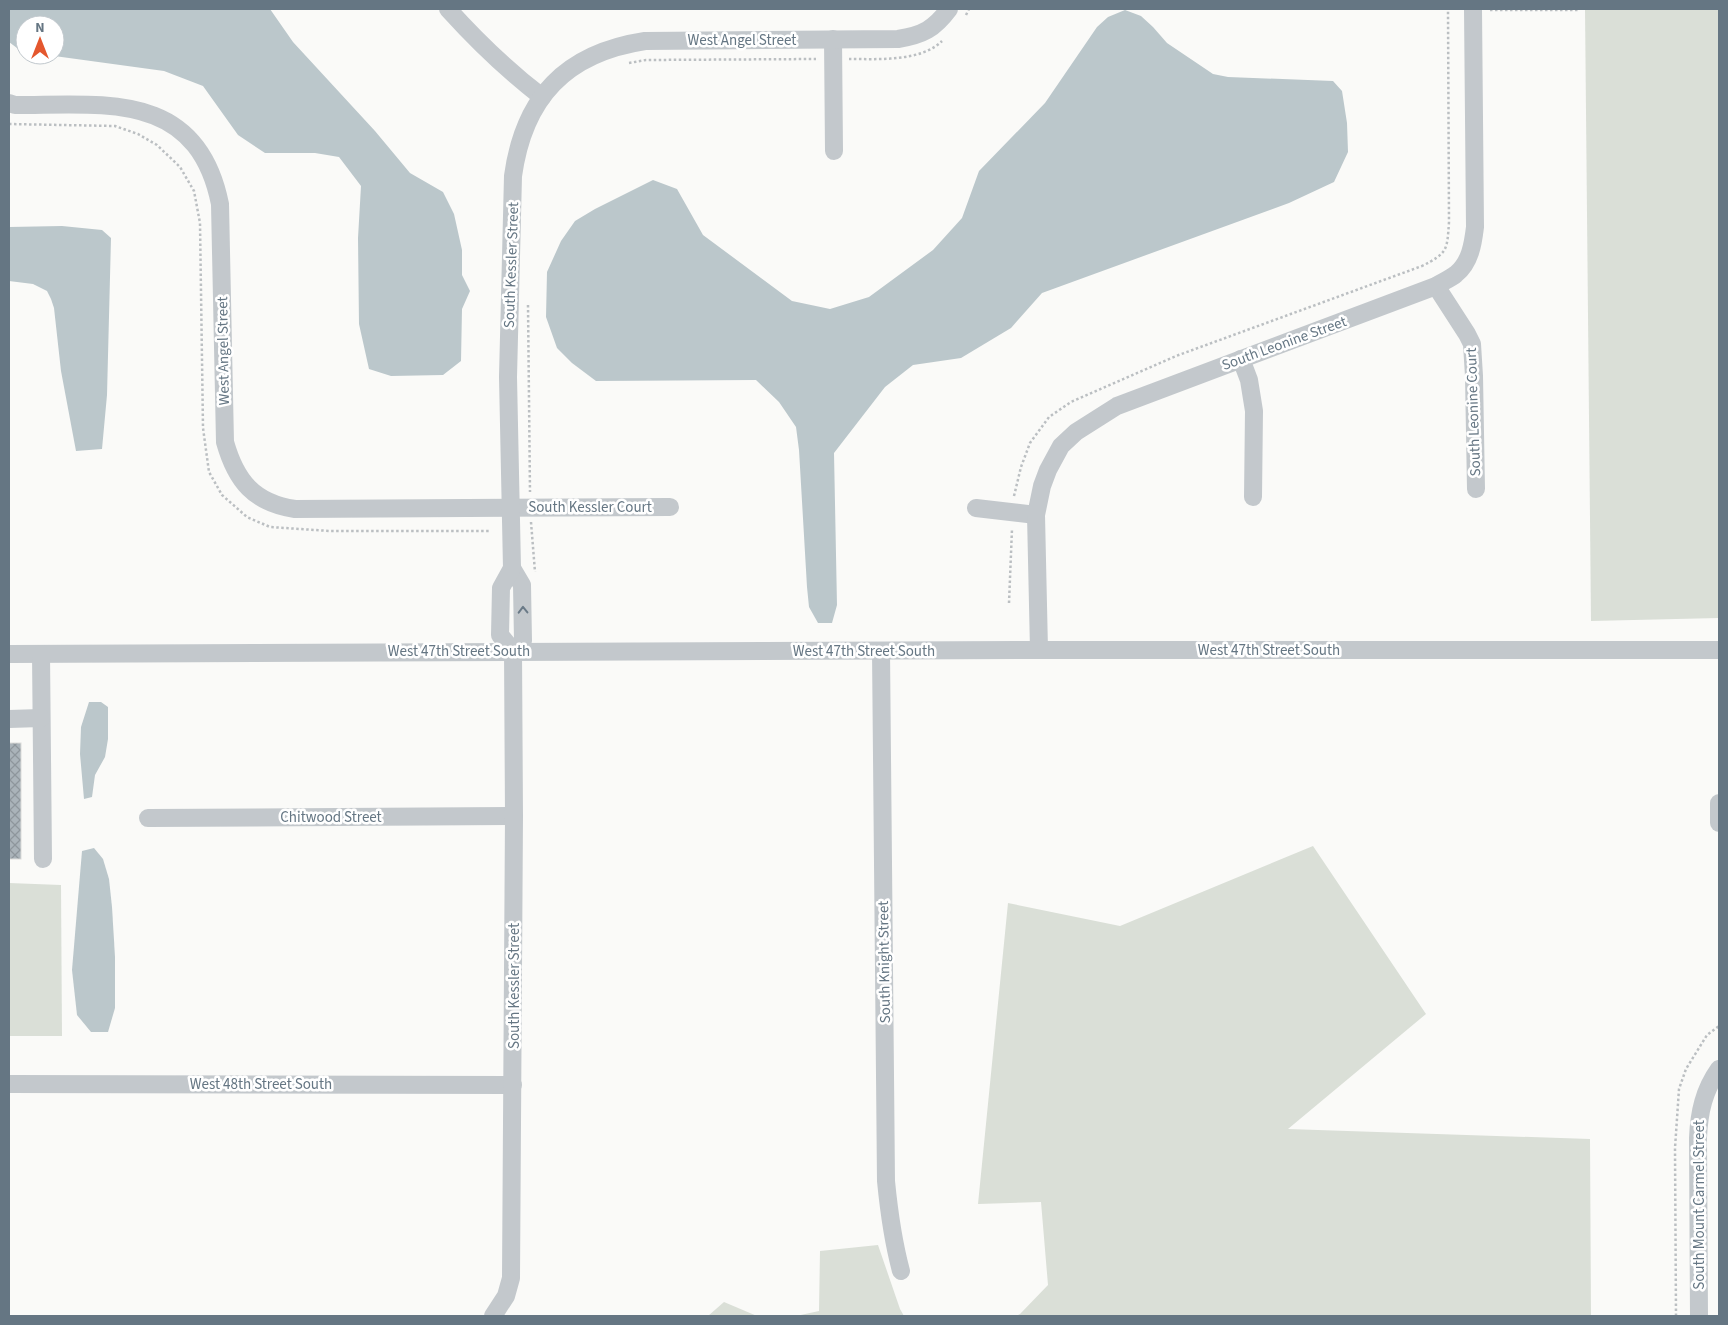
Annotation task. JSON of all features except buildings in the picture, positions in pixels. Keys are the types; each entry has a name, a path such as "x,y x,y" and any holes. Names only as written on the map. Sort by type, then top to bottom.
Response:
{"street":[{"path":"448,9 493,56 521,81 542,96"},
{"name":"West Angel Street","path":"542,96 575,65 597,53 621,45 645,41 898,39 928,31 939,22 949,9"},
{"name":"South Leonine Street","path":"1039,650 1036,515 1042,486 1048,470 1061,446 1076,432 1117,406 1436,286 1457,274 1467,260 1473,245 1475,227 1473,10"},
{"path":"833,39 834,151"},
{"name":"South Kessler Street","path":"494,1316 506,1296 512,1278 513,651 524,640 522,585 512,568 510,507 508,377 513,176 522,133 542,96"},
{"name":"West Angel Street","path":"9,103 15,105 117,105 138,109 159,117 178,128 195,145 216,183 220,204 225,442 231,463 239,478 251,491 266,501 295,509 510,507"},
{"name":"South Leonine Court","path":"1436,286 1472,344 1476,489"},
{"path":"1241,359 1249,380 1254,411 1253,497"},
{"name":"South Kessler Court","path":"510,507 670,507"},
{"path":"976,508 1036,515"},
{"name":"West 47th Street South","path":"9,654 513,651 1719,650"},
{"name":"South Knight Street","path":"881,651 886,1181 888,1212 901,1271"},
{"path":"41,654 43,859"},
{"path":"9,719 41,718"},
{"path":"1719,803 1719,823"},
{"name":"Chitwood Street","path":"148,818 514,816"},
{"name":"South Mount Carmel Street","path":"1699,1316 1699,1114 1705,1095 1719,1069"},
{"name":"West 48th Street South","path":"9,1084 513,1085"}],"path":[{"path":"964,18 969,9"},
{"path":"1009,603 1014,492 1020,467 1030,443 1049,417 1071,402 1176,356 1422,266 1440,257 1447,245 1449,222 1448,10 1579,10"},
{"path":"627,63 646,60 898,58 920,54 936,47 946,37"},
{"path":"528,305 531,507 535,578"}],"shaded area":[{"path":"9,9 270,9 293,42 375,131 410,173 443,192 454,214 462,250 462,275 470,291 462,309 461,361 443,375 391,376 369,369 359,324 358,238 361,186 339,157 315,153 265,153 238,135 203,86 164,71 65,57 65,15 15,15 15,46 9,42"},
{"path":"1585,9 1719,9 1719,618 1591,621"},
{"path":"1125,10 1141,16 1167,43 1213,74 1228,77 1333,81 1342,91 1347,123 1348,152 1334,182 1289,203 1042,293 1011,328 961,358 913,365 885,387 834,453 837,605 832,623 818,623 809,607 796,427 779,402 756,380 596,381 572,363 557,348 546,317 547,272 561,241 575,221 653,180 677,189 703,235 792,301 830,309 869,297 933,250 962,218 979,171 1045,103 1097,27 1108,17"},
{"path":"62,226 102,230 111,238 107,395 102,449 76,451 61,371 54,308 47,291 33,284 9,281 9,227"},
{"path":"89,702 101,702 108,707 108,739 105,757 95,775 92,797 84,799 80,754 81,727"},
{"path":"1313,846 1426,1014 1288,1129 1590,1139 1591,1316 1016,1316 1048,1285 1041,1202 978,1204 1008,903 1120,926"},
{"path":"94,848 103,859 109,879 112,907 115,957 115,1008 108,1032 91,1032 77,1015 72,970 82,851"},
{"path":"9,883 61,885 62,1036 9,1036"},
{"path":"878,1245 904,1316 796,1316 819,1311 820,1251"},
{"path":"724,1302 757,1316 708,1316"}]}
